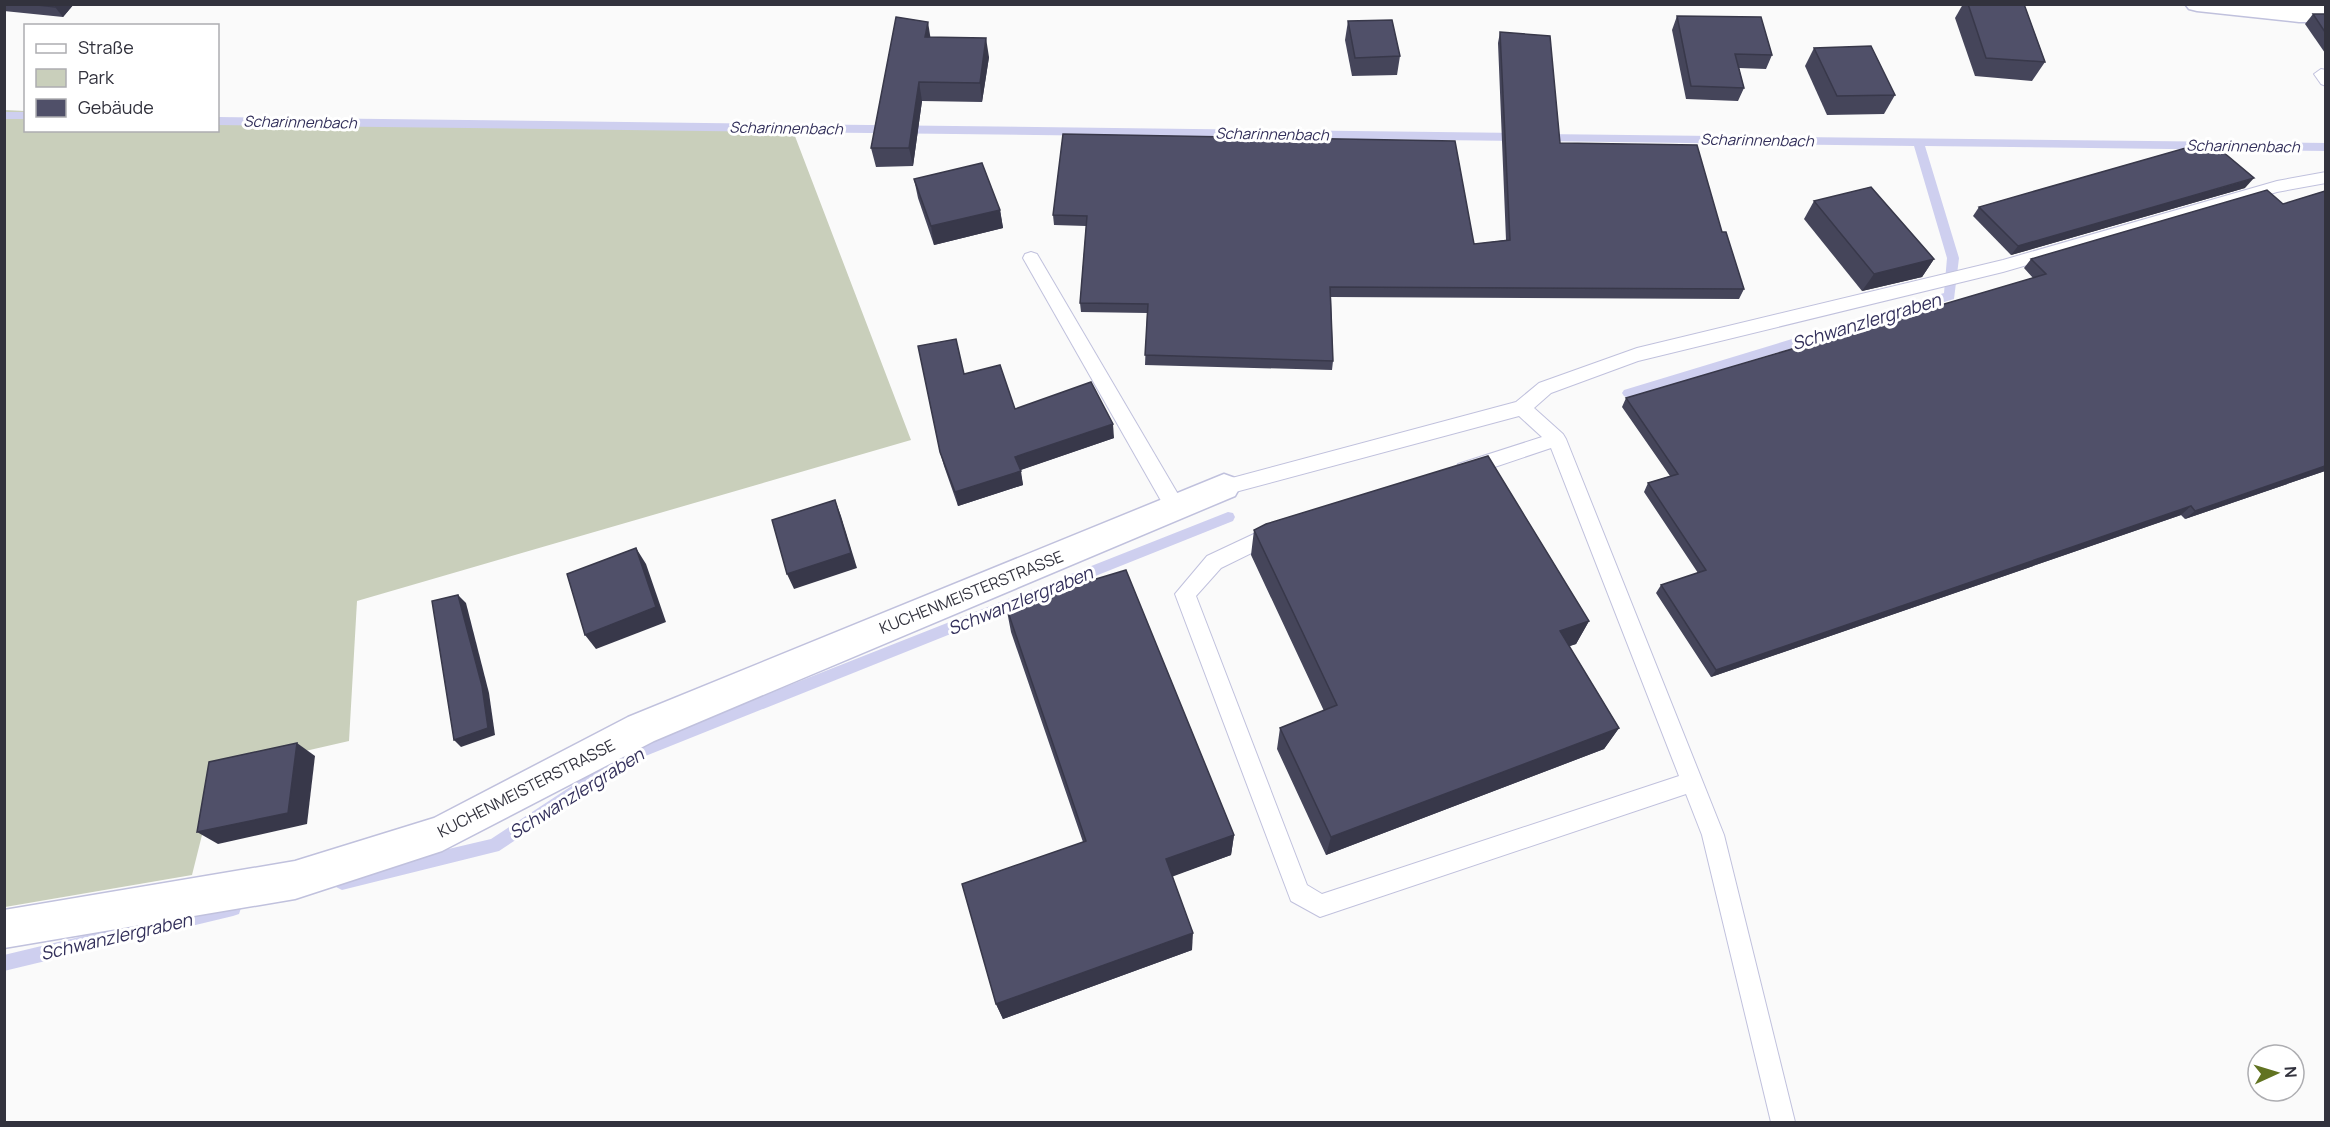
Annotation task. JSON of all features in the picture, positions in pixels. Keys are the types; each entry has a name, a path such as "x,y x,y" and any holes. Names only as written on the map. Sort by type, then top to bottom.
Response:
{"street":[{"path":"2196,4 2299,14 2325,14"},
{"name":"KUCHENMEISTERSTRASSE","path":"4,929 295,880 442,833 641,729 1224,487"}],"lane":[{"path":"1224,487 1522,408 1545,388 1579,374 1637,356 1978,272 2277,187 2325,177"},
{"path":"1031,258 1175,507"},
{"path":"1522,408 1557,439 1713,835 1783,1122"},
{"path":"1446,475 1557,439"},
{"path":"1292,525 1214,562 1185,594 1299,893 1320,906 1692,782"}],"green space":[{"path":"5,110 24,111 24,132 219,132 219,119 793,131 911,440 357,601 349,741 218,771 192,875 5,907"}],"building":[{"path":"28,4 57,4 55,7"},
{"path":"1968,4 2024,4 2045,62 1986,58"},
{"path":"2313,14 2325,14 2325,32"},
{"path":"1677,16 1761,17 1772,55 1735,54 1744,88 1691,86"},
{"path":"896,17 928,22 925,37 986,38 980,83 919,82 909,148 871,148"},
{"path":"1392,20 1400,56 1355,58 1348,21"},
{"path":"1500,32 1550,36 1560,143 1697,145 1722,232 1726,232 1744,289 1330,287 1333,361 1145,355 1148,304 1080,303 1087,216 1053,215 1063,134 1455,141 1474,244 1510,240"},
{"path":"1871,46 1895,95 1837,96 1814,48"},
{"path":"2210,141 2254,178 2018,246 1979,207"},
{"path":"982,163 1000,210 931,226 914,179"},
{"path":"1871,187 1934,259 1874,274 1814,201"},
{"path":"2267,190 2283,204 2325,191 2325,466 2195,511 2191,506 1716,670 1661,585 1706,570 1648,483 1678,474 1626,398 2046,274 2031,259"},
{"path":"956,339 964,374 1000,365 1015,409 1091,382 1113,424 1015,457 1021,471 955,492 940,452 918,346"},
{"path":"1488,456 1589,621 1560,631 1619,728 1331,837 1280,728 1337,705 1254,530 1266,524"},
{"path":"835,500 851,553 787,574 772,520"},
{"path":"636,548 656,607 585,635 567,574"},
{"path":"1126,570 1234,835 1166,859 1193,933 996,1004 962,884 1086,841 1006,606"},
{"path":"458,595 482,686 488,728 454,740 432,601"},
{"path":"297,743 288,813 197,832 209,762"}],"waterway":[{"name":"Scharinnenbach","path":"4,115 24,116"},
{"name":"Scharinnenbach","path":"219,121 1520,137"},
{"name":"Scharinnenbach","path":"1542,138 1918,142"},
{"name":"Schwanzlergraben","path":"1628,393 1950,296 1953,258 1918,142"},
{"name":"Scharinnenbach","path":"1918,142 2326,147"},
{"name":"Schwanzlergraben","path":"342,882 494,846 633,754 1228,517"},
{"name":"Schwanzlergraben","path":"4,963 233,908"}]}
